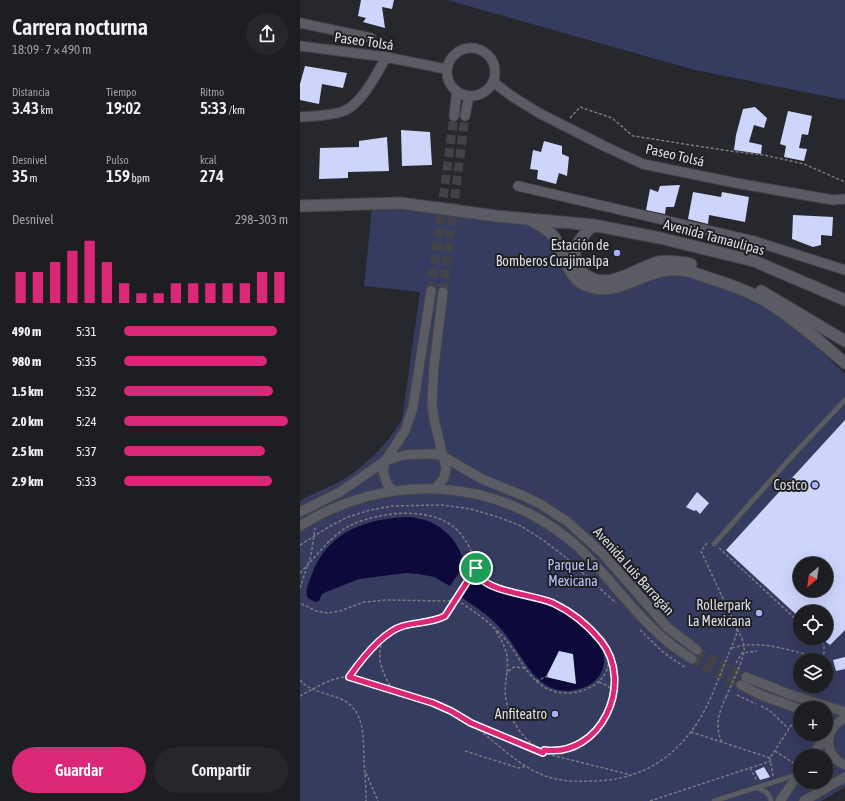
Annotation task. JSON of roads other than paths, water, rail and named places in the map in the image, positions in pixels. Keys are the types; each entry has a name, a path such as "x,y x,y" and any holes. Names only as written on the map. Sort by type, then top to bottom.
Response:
{"street":[{"path":"300,23 371,38"},
{"name":"Paseo Tolsá","path":"300,46 386,57 446,69"},
{"path":"467,47 477,48 486,53 493,61 495,71 493,82 486,91 475,96 469,96 457,91 449,82 446,69 450,59 457,51 467,47"},
{"path":"300,117 342,112 361,98 379,71 386,57"},
{"name":"Paseo Tolsá","path":"493,82 513,96 563,125 643,164 736,183 833,200 845,200"},
{"path":"454,116 457,91"},
{"path":"465,116 469,96"},
{"path":"518,186 754,241 845,270"},
{"name":"Avenida Tamaulipas","path":"300,206 400,202 528,219 593,225 660,238 754,261 845,300"},
{"name":"Avenida Tamaulipas","path":"528,219 545,228 553,236 561,249 570,272 578,281 588,286 599,289 615,288 661,271 673,269 690,271 727,284 759,298 792,320 845,363"},
{"path":"593,225 578,242 574,254 574,259 578,268 591,278 600,281 612,280 634,273 658,262 673,261 691,264 729,277 762,292 845,341"},
{"name":"Avenida Luis Barragán","path":"385,462 404,431 414,407 431,291"},
{"path":"436,488 446,473 432,403 434,366 443,292"},
{"name":"Avenida Luis Barragán","path":"300,512 340,492 385,462 394,458 405,455 436,454 482,479 540,504 568,522 603,554 667,627 697,650"},
{"path":"385,462 383,471 384,478 392,490"},
{"name":"Avenida Luis Barragán","path":"300,526 337,506 359,498 392,490 436,488 467,492 491,498 521,509 551,526 590,559 637,612 661,636 692,660"},
{"path":"746,677 789,694 845,712"},
{"path":"741,685 793,711"},
{"path":"833,727 845,718"},
{"path":"829,741 832,754 836,760 845,765"},
{"path":"804,801 845,777"},
{"path":"780,801 793,780"}],"lane":[{"path":"714,544 795,453 845,400"},
{"path":"714,801 774,782 793,774"},
{"path":"758,787 768,793 771,801"}],"tunnel":[{"path":"431,291 454,116"},
{"path":"443,292 465,116"},
{"path":"697,650 746,677"},
{"path":"692,659 724,678 741,685"}],"place":[{"name":"Estación de Bomberos Cuajimalpa","path":"617,253"},
{"name":"Costco","path":"815,485"},
{"name":"Rollerpark La Mexicana","path":"759,613"},
{"name":"Anfiteatro","path":"555,714"}],"park label":[{"name":"Parque La Mexicana","path":"573,574"}]}
